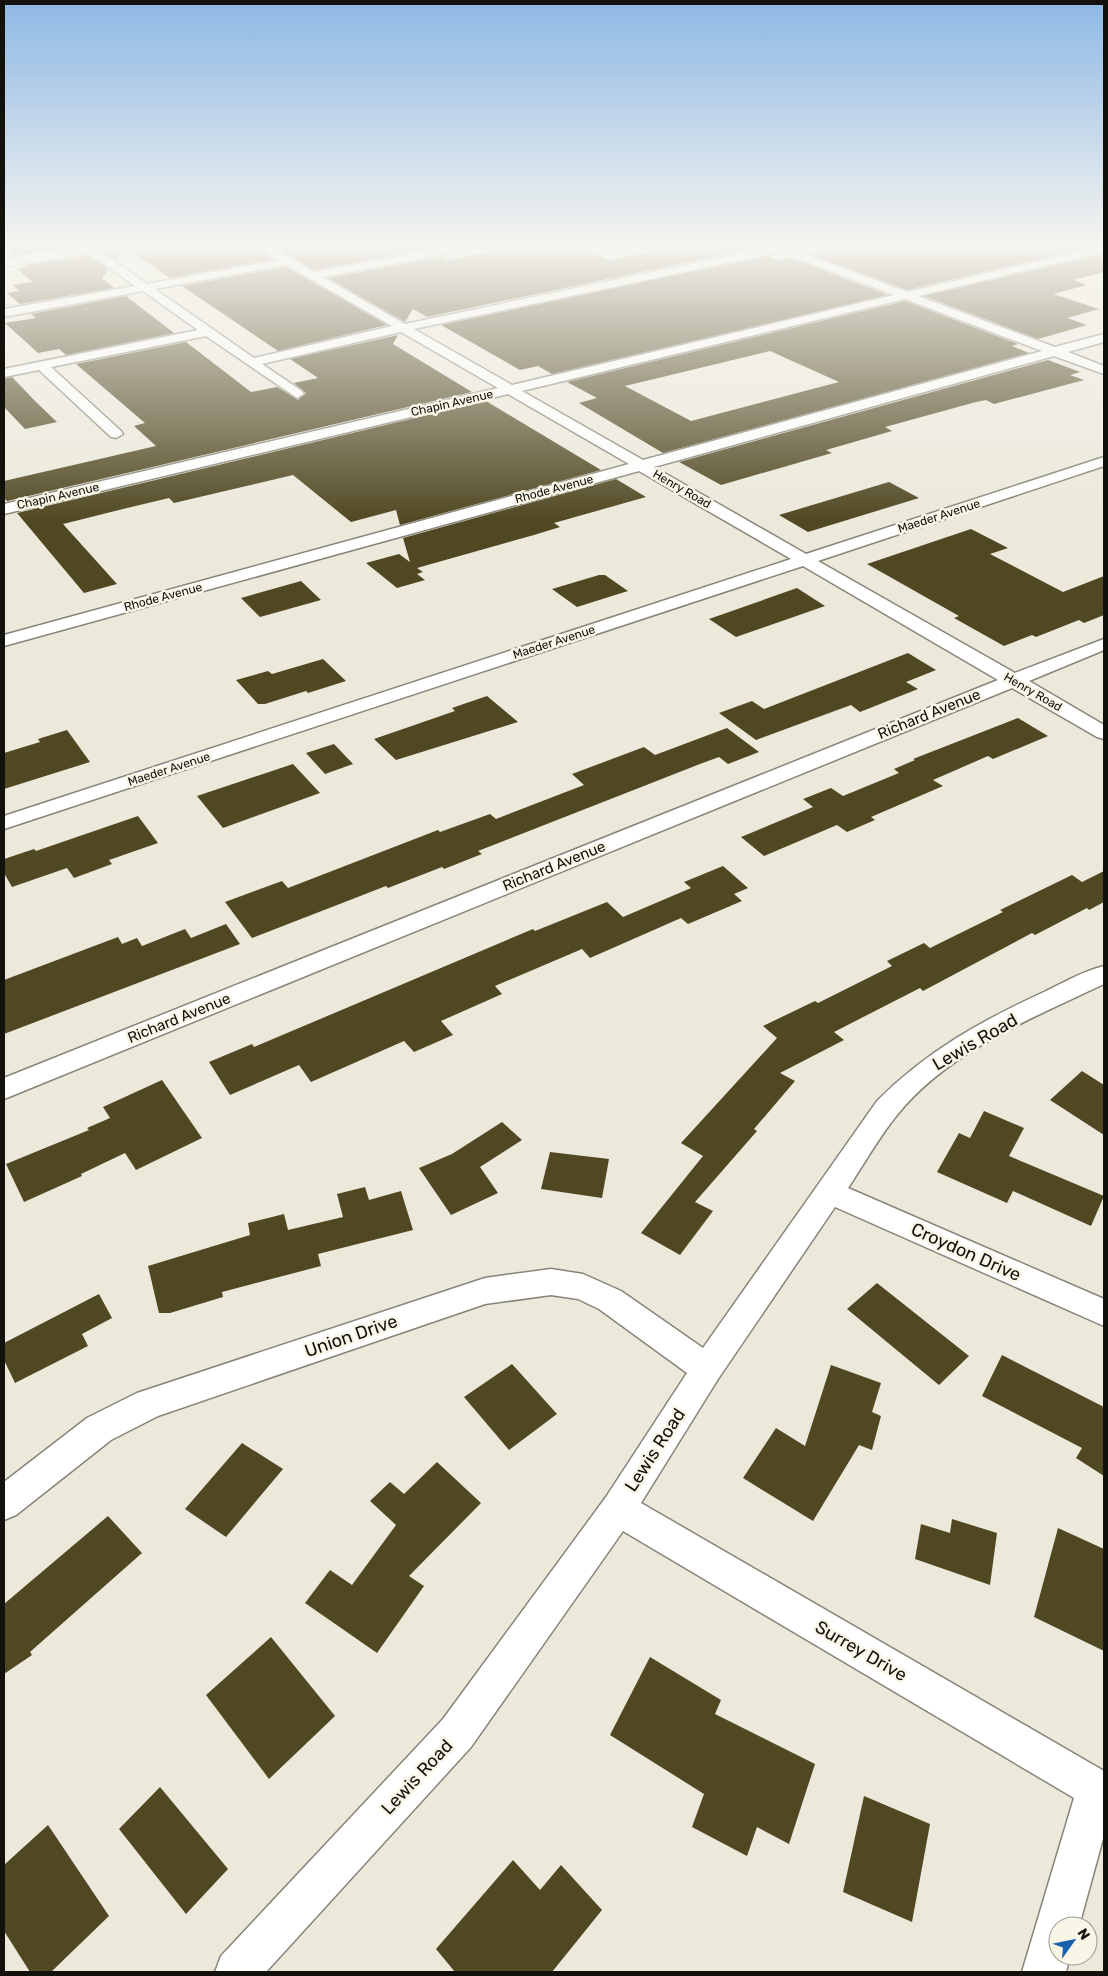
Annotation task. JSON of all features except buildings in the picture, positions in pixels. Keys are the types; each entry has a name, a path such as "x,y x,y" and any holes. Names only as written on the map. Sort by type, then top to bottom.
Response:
{"street":[{"path":"4,372 182,337"},
{"path":"216,337 297,394"},
{"path":"252,362 363,337"},
{"name":"Henry Road","path":"420,337 1104,733"},
{"name":"Chapin Avenue","path":"4,509 731,337"},
{"path":"1016,337 1104,370"},
{"name":"Rhode Avenue","path":"4,641 1104,338"},
{"path":"41,365 116,434"},
{"name":"Maeder Avenue","path":"4,823 1104,461"},
{"name":"Richard Avenue","path":"4,1089 1104,644"},
{"name":"Lewis Road","path":"236,1972 457,1733 618,1509 707,1369 888,1108 925,1071 952,1052 1029,1010 1104,974"},
{"name":"Croydon Drive","path":"828,1192 1104,1313"},
{"name":"Union Drive","path":"4,1503 99,1429 149,1404 485,1291 551,1282 583,1287 610,1300 707,1369"},
{"name":"Surrey Drive","path":"618,1509 1101,1791"},
{"path":"1044,1972 1101,1791"}]}
